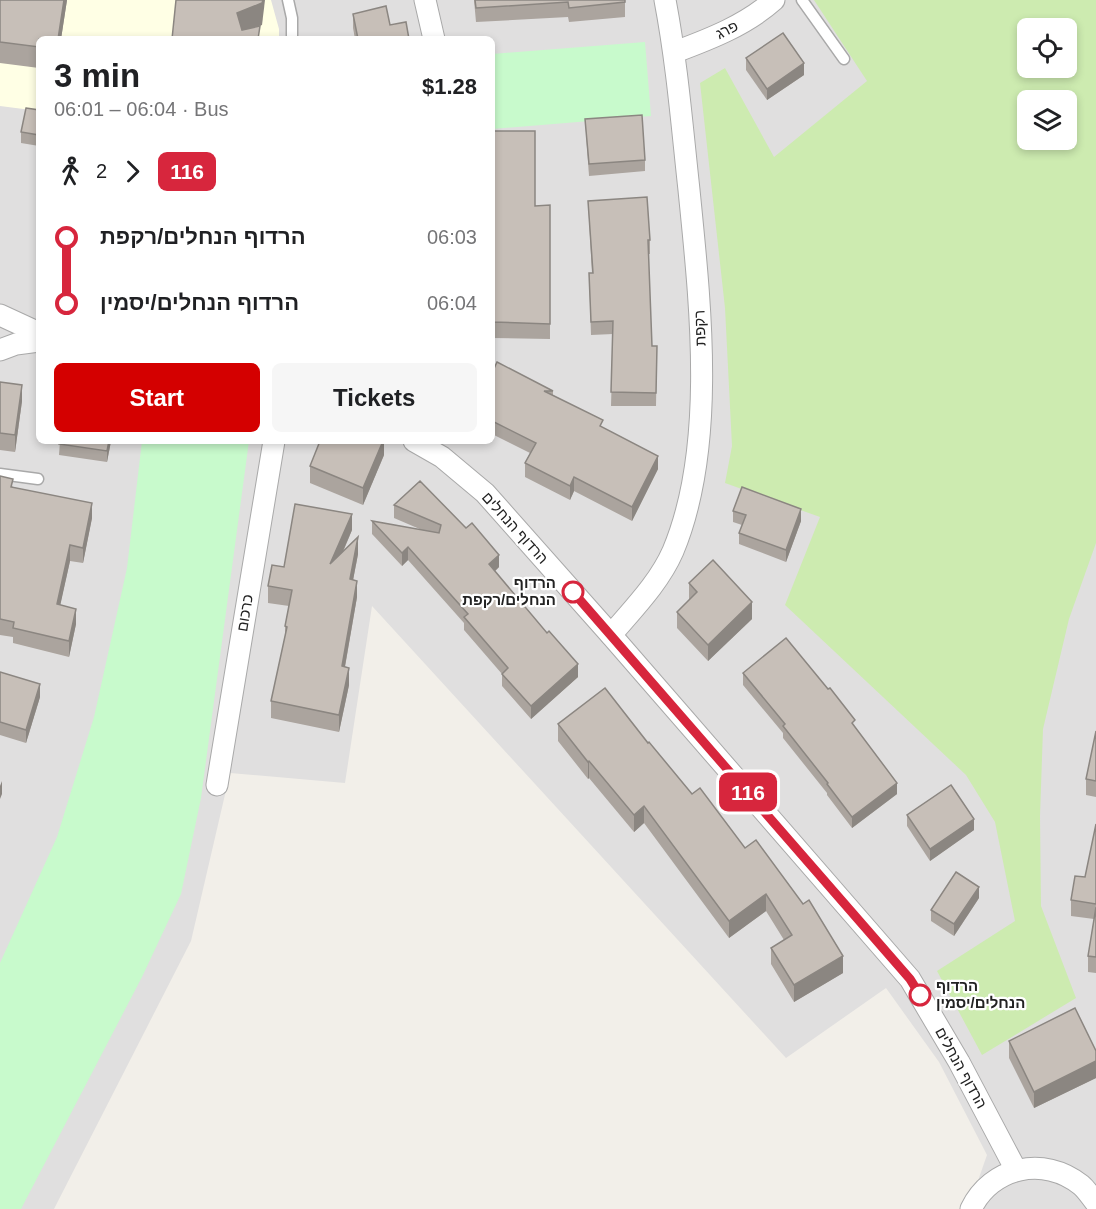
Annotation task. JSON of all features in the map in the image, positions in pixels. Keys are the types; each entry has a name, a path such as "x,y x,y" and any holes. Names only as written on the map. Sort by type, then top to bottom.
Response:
{"street":[{"path":"425,0 433,36"},
{"name":"רקפת","path":"611,635 654,585 672,552 686,512 696,461 702,379 698,281 675,52 664,0"},
{"name":"פרג","path":"675,52 714,38 740,24 774,0"},
{"path":"0,315 36,332"},
{"path":"0,350 16,344 36,341"},
{"name":"כרכום","path":"217,785 274,444"},
{"name":"הרדוף הנחלים","path":"419,444 442,457 484,493 611,635 910,979 959,1062 1016,1170"},
{"path":"971,1209 977,1197 994,1180 1016,1170 1040,1167 1089,1179 1096,1203"}],"lane":[{"path":"288,0 292,18 292,36"},
{"path":"802,0 844,59"},
{"path":"0,474 38,479"}],"shaded area":[{"path":"0,0 1096,0 1096,1209 968,1209 987,1155 939,1062 886,988 786,1058 372,606 345,783 230,773 191,941 54,1209 0,1209"},
{"path":"0,0 271,0 279,36 36,36 36,111 0,106"}],"green space":[{"path":"814,0 1096,0 1096,543 1069,619 1043,729 1040,816 1041,906 1076,998 982,1055 937,971 1015,921 995,822 966,775 785,605 820,517 725,483 732,446 725,308 700,83 725,68 774,157 867,81"},
{"path":"645,42 651,116 495,129 495,54"},
{"path":"142,444 249,444 201,798 181,894 142,977 21,1209 0,1209 0,963 57,837 94,717 127,568"}],"building":[{"path":"0,0 64,0 58,36 36,36 36,47 0,42"},
{"path":"176,0 263,0 262,3 237,13 242,30 260,26 258,36 172,36"},
{"path":"475,0 625,0 625,2 569,8 568,2 476,8"},
{"path":"386,6 390,25 406,22 408,36 357,36 353,14"},
{"path":"783,33 804,63 767,89 746,58"},
{"path":"26,108 36,110 36,134 21,132"},
{"path":"642,115 645,160 589,164 585,119"},
{"path":"495,131 535,131 535,206 550,205 550,324 495,322"},
{"path":"647,197 652,346 657,346 656,393 611,392 613,321 591,322 589,273 593,273 588,201"},
{"path":"497,362 553,391 544,391 603,420 600,426 658,456 632,507 574,477 570,486 525,463 536,443 495,422 495,366"},
{"path":"0,382 22,385 15,435 0,433"},
{"path":"59,444 108,444 107,451"},
{"path":"319,444 382,444 363,488 310,466"},
{"path":"0,476 13,479 11,487 92,503 83,548 70,545 57,604 76,609 69,641 13,628 14,622 0,619"},
{"path":"420,481 466,528 472,523 499,555 489,564 547,633 549,631 578,664 531,706 502,674 508,668 464,617 468,614 408,547 402,553 372,521 439,533 441,525 394,505"},
{"path":"742,487 801,509 786,550 739,533 746,515 733,511"},
{"path":"295,504 352,514 330,564 358,537 350,579 357,581 342,666 349,668 339,715 271,701 287,627 285,626 292,590 268,586 272,565 284,567"},
{"path":"713,560 752,602 708,645 677,612 697,592 689,583"},
{"path":"786,638 855,720 852,723 897,783 852,817 783,726 785,724 743,673"},
{"path":"0,672 40,684 26,730 0,722"},
{"path":"605,688 692,794 700,788 745,848 756,840 803,904 809,900 843,956 794,985 771,948 792,935 766,894 729,921 644,806 634,815 558,724"},
{"path":"1096,731 1096,781 1086,779"},
{"path":"951,785 974,819 930,849 907,815"},
{"path":"1096,824 1096,904 1071,900 1075,876 1085,877"},
{"path":"956,872 979,887 954,924 931,910"},
{"path":"1096,907 1096,957 1088,956"},
{"path":"1075,1008 1096,1051 1096,1061 1034,1092 1009,1041"}],"bus line":[{"name":"116","path":"573,592 910,979 920,995"}],"place":[{"name":"הרדוף הנחלים/רקפת","path":"573,592"},
{"name":"הרדוף הנחלים/יסמין","path":"920,995"}]}
